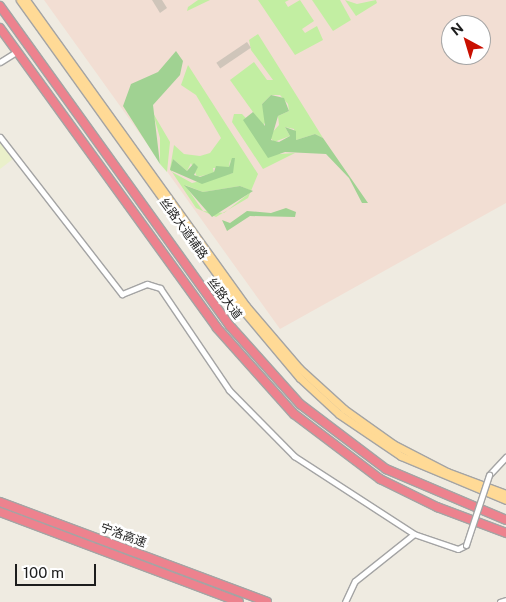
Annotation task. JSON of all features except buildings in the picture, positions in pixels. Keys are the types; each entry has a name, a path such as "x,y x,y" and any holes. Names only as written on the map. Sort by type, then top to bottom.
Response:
{"highway":[{"name":"丝路大道","path":"0,6 220,312 300,404 386,469 506,520"},
{"name":"丝路大道","path":"0,28 217,328 294,414 380,479 437,507 506,532"},
{"name":"宁洛高速","path":"0,502 267,602"},
{"name":"宁洛高速","path":"0,512 239,602"}],"main road":[{"name":"丝路大道辅路","path":"20,0 242,310 300,378 340,414 401,456 506,500"},
{"name":"丝路大道辅路","path":"26,0 246,306 299,368 344,410 393,444 447,472 506,494"}],"street":[{"path":"0,62 16,52"},
{"path":"0,137 122,294 157,285 229,390 278,441 322,476 414,534 458,549 466,545 489,475 506,457"},
{"path":"345,602 355,582 414,534"},
{"path":"500,602 506,600"}],"shaded area":[{"path":"44,0 506,0 506,203 280,329"}],"green space":[{"path":"198,0 210,0 187,11 188,7"},
{"path":"258,0 289,0 285,2 288,7 300,0 314,21 302,29 305,33 317,26 323,40 295,55"},
{"path":"312,0 340,0 351,20 333,31"},
{"path":"345,0 357,4 376,0 377,3 356,16"},
{"path":"258,34 323,138 315,134 296,140 294,129 285,127 290,136 274,142 269,136 279,125 278,116 289,111 288,104 280,95 271,95 262,104 267,119 263,126 230,80 254,62 267,80 273,80 251,50 249,40"},
{"path":"176,51 183,61 180,75 153,105 160,164 123,106 131,84 158,72"},
{"path":"188,65 258,174 251,191 240,186 203,192 185,185 203,211 223,213 216,217 196,208 172,172 170,169 174,145 184,154 200,156 210,153 221,138 196,95 181,85","holes":["173,159 187,171 191,163 197,177 214,173 213,168 229,167 230,160 233,173 192,183 172,172"]},
{"path":"271,95 284,98 289,111 278,116 271,140 279,142 290,136 285,127 296,131 296,140 315,134 323,138 368,203 362,203 349,178 326,154 285,152 268,158 243,120 253,112 265,126 262,104"},
{"path":"153,113 170,142 167,172 160,164 160,138"},
{"path":"234,114 242,114 280,154 295,153 263,169 232,122"},
{"path":"0,141 13,159 0,169"},
{"path":"232,158 235,158 233,173 202,184 170,170 173,159 187,171 194,163 198,167 194,175 200,177 214,172 216,166 229,167"},
{"path":"184,185 203,192 240,186 253,191 212,217"},
{"path":"250,192 248,198 228,210"},
{"path":"286,208 296,212 295,217 250,216 227,231 222,220 230,223 247,211 271,213"}]}
